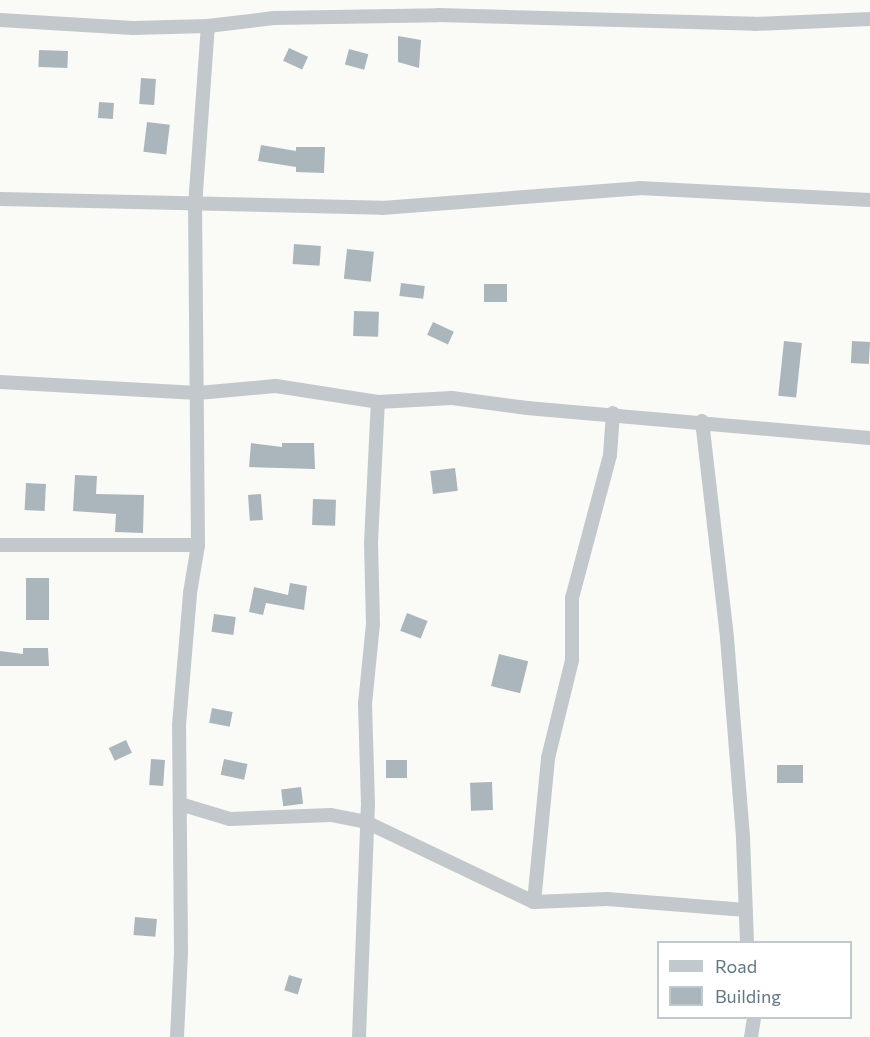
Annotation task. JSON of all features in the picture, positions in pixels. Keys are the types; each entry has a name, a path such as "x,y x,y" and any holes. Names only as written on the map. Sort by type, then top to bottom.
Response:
{"street":[{"path":"0,20 133,28 208,26 274,18 438,15 755,24 870,19"},
{"path":"177,1037 179,725 189,593 198,545 195,206 208,26"},
{"path":"0,199 195,206 382,208 639,188 870,200"},
{"path":"0,382 198,393 276,386 378,402 452,398 527,408 613,413 870,438"},
{"path":"359,1037 366,822 365,704 373,624 371,543 378,402"},
{"path":"534,902 548,758 572,660 572,598 610,455 613,413"},
{"path":"702,421 723,594 747,941"},
{"path":"0,545 198,545"},
{"path":"180,804 230,819 331,814 366,822 534,902 607,899 746,910"},
{"path":"751,1037 754,1019"}],"building":[{"path":"398,36 421,40 419,68 398,62"},
{"path":"289,48 308,57 302,70 283,61"},
{"path":"349,49 368,54 364,70 345,64"},
{"path":"39,50 68,51 67,68 38,67"},
{"path":"141,78 156,79 154,105 139,104"},
{"path":"99,102 114,103 113,119 98,118"},
{"path":"147,122 170,125 166,155 143,152"},
{"path":"261,145 296,151 296,147 325,147 324,173 296,172 296,167 258,161"},
{"path":"294,244 321,246 320,266 293,264"},
{"path":"347,249 374,252 371,282 344,279"},
{"path":"401,283 425,286 423,299 399,296"},
{"path":"484,284 507,284 507,302 484,302"},
{"path":"354,311 379,312 378,337 353,336"},
{"path":"433,322 454,332 448,344 427,335"},
{"path":"784,341 802,343 796,398 778,396"},
{"path":"852,341 870,342 869,364 851,363"},
{"path":"251,443 282,447 282,443 314,443 315,469 249,467"},
{"path":"455,468 458,491 433,494 430,471"},
{"path":"75,475 97,476 96,494 144,495 143,533 115,532 116,514 73,511"},
{"path":"26,483 46,484 45,511 25,510"},
{"path":"261,494 263,520 250,521 248,495"},
{"path":"313,499 336,500 335,526 312,525"},
{"path":"26,578 49,578 49,620 26,620"},
{"path":"290,583 307,586 304,610 266,603 263,615 249,612 254,587 288,595"},
{"path":"407,613 428,621 421,639 400,631"},
{"path":"214,614 236,617 233,635 211,632"},
{"path":"23,648 48,648 49,666 0,666 0,651 23,654"},
{"path":"499,654 528,661 520,693 491,686"},
{"path":"212,708 233,712 230,727 209,723"},
{"path":"126,740 132,753 115,761 109,748"},
{"path":"151,759 165,760 163,786 149,785"},
{"path":"224,759 247,764 244,780 221,775"},
{"path":"386,760 407,760 407,778 386,778"},
{"path":"777,765 803,765 803,783 777,783"},
{"path":"492,782 493,810 471,811 470,783"},
{"path":"301,787 303,804 283,806 281,789"},
{"path":"135,917 157,919 155,937 133,935"},
{"path":"289,975 302,979 298,994 284,990"}]}
